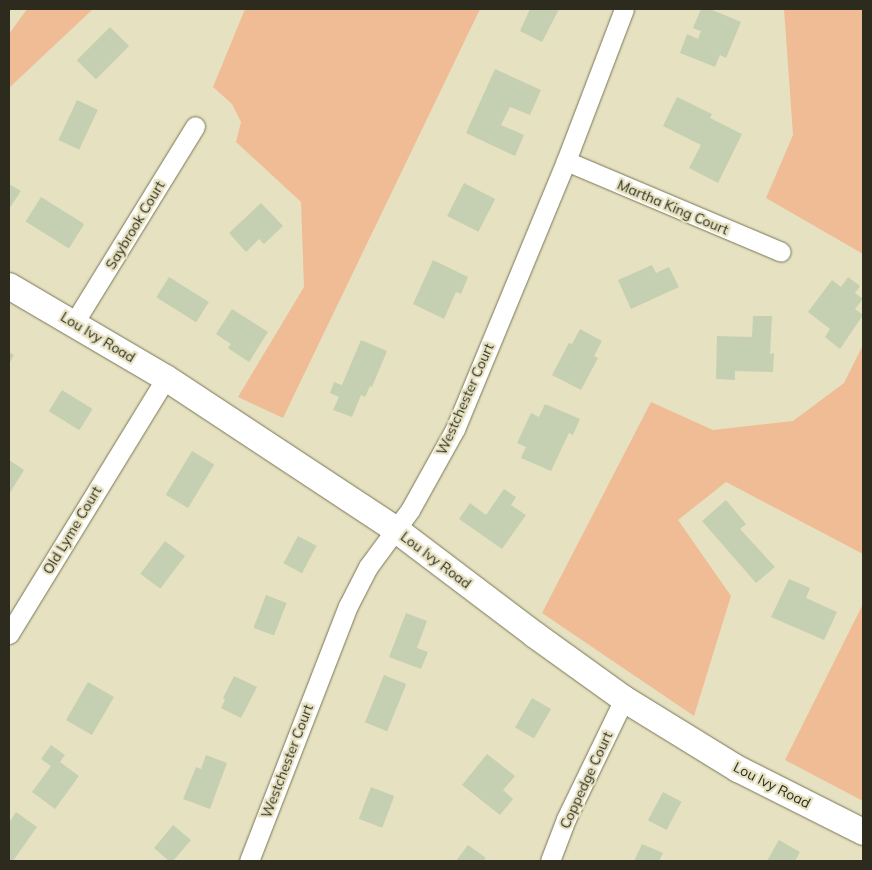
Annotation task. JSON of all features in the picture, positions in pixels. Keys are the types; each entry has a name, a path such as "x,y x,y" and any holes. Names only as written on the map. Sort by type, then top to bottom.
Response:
{"street":[{"name":"Westchester Court","path":"249,861 348,606 368,568 410,510 455,429 566,161 624,9"},
{"name":"Saybrook Court","path":"74,323 195,126"},
{"name":"Martha King Court","path":"566,161 780,252"},
{"name":"Lou Ivy Road","path":"9,286 166,378 396,529 535,635 624,699 738,769 863,832"},
{"name":"Old Lyme Court","path":"9,634 135,425 166,378"},
{"name":"Coppedge Court","path":"550,861 566,819 624,699"}],"shaded area":[{"path":"27,9 93,9 9,88 9,34"},
{"path":"245,9 480,9 283,418 238,397 304,287 301,202 236,142 241,122 232,104 213,87"},
{"path":"784,9 863,9 863,254 766,198 793,135"},
{"path":"863,345 863,554 726,482 678,520 731,596 694,716 542,613 651,402 713,430 793,421 844,383"},
{"path":"863,604 863,801 785,760"}],"building":[{"path":"530,9 559,9 542,42 520,31"},
{"path":"701,9 710,9 741,22 726,58 720,55 715,67 680,53 687,34 698,39 701,31 693,28"},
{"path":"110,27 129,46 96,79 77,60"},
{"path":"495,69 541,90 530,115 510,107 501,125 524,135 515,156 466,133"},
{"path":"677,97 712,114 710,118 742,134 718,183 689,168 701,145 663,126"},
{"path":"77,100 98,110 79,150 58,140"},
{"path":"464,183 495,199 478,232 447,216"},
{"path":"9,184 21,191 9,209"},
{"path":"41,197 84,224 69,249 26,222"},
{"path":"261,203 283,226 264,244 259,239 246,252 229,233"},
{"path":"433,260 468,277 461,294 456,292 444,319 413,304"},
{"path":"652,265 656,273 669,267 679,287 631,309 618,280"},
{"path":"169,277 209,302 196,322 156,297"},
{"path":"848,277 860,286 855,293 863,299 855,309 863,315 840,349 825,337 830,329 808,312 832,280 841,287"},
{"path":"232,309 268,332 249,362 228,348 231,344 216,334"},
{"path":"753,316 772,316 770,354 774,353 773,372 735,371 735,380 716,379 717,336 752,337"},
{"path":"580,329 602,341 594,356 598,358 581,390 552,375 569,343 572,344"},
{"path":"361,340 387,351 372,387 370,386 365,397 361,395 352,417 333,410 339,397 330,393 334,382 342,385"},
{"path":"9,352 14,355 9,364"},
{"path":"62,390 93,409 79,430 49,411"},
{"path":"545,404 580,419 573,435 569,433 551,471 521,458 526,447 517,443 531,413 539,417"},
{"path":"192,451 214,464 188,508 166,495"},
{"path":"9,460 24,470 9,494"},
{"path":"504,489 516,497 511,505 526,515 502,549 459,519 470,503 486,515"},
{"path":"726,500 746,524 740,529 775,567 756,583 702,521"},
{"path":"298,536 317,546 302,573 283,563"},
{"path":"165,541 185,556 160,589 140,574"},
{"path":"789,579 810,588 806,598 837,612 824,640 771,617"},
{"path":"266,595 287,603 274,636 253,628"},
{"path":"406,613 427,621 417,648 428,652 421,669 389,657"},
{"path":"384,675 406,684 387,731 365,722"},
{"path":"234,676 257,687 241,718 221,708 225,700 223,698"},
{"path":"88,682 114,697 92,735 66,720"},
{"path":"532,698 551,709 534,738 515,727"},
{"path":"51,745 65,755 60,762 79,776 55,809 32,792 51,766 41,759"},
{"path":"487,754 515,776 503,790 513,799 500,815 462,785"},
{"path":"206,755 227,763 210,809 183,799 196,767 201,769"},
{"path":"371,787 394,796 382,828 359,819"},
{"path":"663,792 682,802 667,830 648,820"},
{"path":"16,812 37,827 13,861 9,861 9,823"},
{"path":"173,825 191,840 173,861 169,861 154,848"},
{"path":"779,840 800,852 795,861 767,861"},
{"path":"642,844 663,853 659,861 634,861"},
{"path":"468,845 486,858 483,861 456,861"}]}
